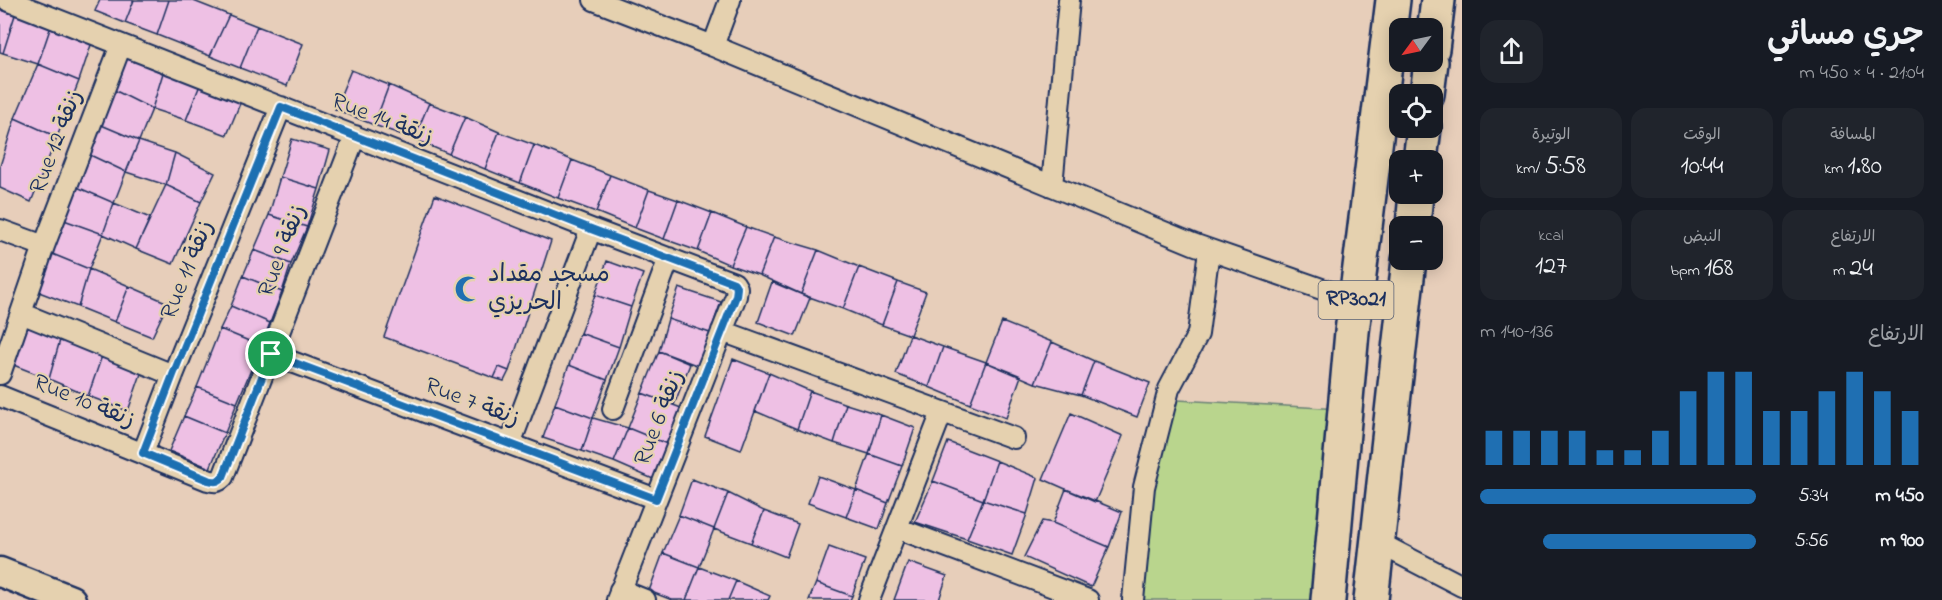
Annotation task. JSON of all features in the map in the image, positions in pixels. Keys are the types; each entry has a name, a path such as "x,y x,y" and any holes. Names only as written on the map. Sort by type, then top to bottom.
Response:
{"highway":[{"name":"RP3021","path":"1328,600 1356,301 1393,0"},
{"path":"1436,18 1438,0"},
{"name":"RP3021","path":"1371,600 1408,270"}],"main road":[{"path":"0,572 71,600"}],"street":[{"name":"Rue 14 زنقة","path":"7,0 591,229 732,281 737,288"},
{"path":"594,0 713,46 1209,250 1356,301"},
{"path":"713,46 730,0"},
{"path":"1052,186 1065,1"},
{"name":"Rue 12 زنقة","path":"0,374 21,313 38,244 121,45"},
{"name":"Rue 11 زنقة","path":"143,453 281,107"},
{"name":"Rue 9 زنقة","path":"216,482 223,477 355,136"},
{"path":"510,444 591,229"},
{"path":"0,230 38,244"},
{"path":"1133,600 1144,487 1169,389 1198,334 1209,250"},
{"path":"613,409 669,258"},
{"name":"Rue 6 زنقة","path":"618,595 737,288"},
{"path":"21,313 173,375"},
{"path":"722,331 1014,438"},
{"name":"Rue 7 زنقة","path":"271,354 656,499"},
{"name":"Rue 10 زنقة","path":"0,396 216,482"},
{"path":"869,600 942,412"},
{"path":"897,528 1088,600"},
{"path":"1377,542 1462,586"},
{"path":"618,595 645,600"}],"green space":[{"path":"1159,399 1341,409 1316,600 1132,600"}],"building":[{"path":"100,0 134,0 125,23 95,11"},
{"path":"134,0 169,0 157,35 125,23"},
{"path":"169,0 191,0 229,15 210,56 157,35"},
{"path":"0,9 15,15 3,53 0,52"},
{"path":"15,15 51,26 38,64 3,53"},
{"path":"229,15 257,26 240,68 210,56"},
{"path":"51,26 92,42 79,81 38,64"},
{"path":"257,26 303,44 287,86 240,68"},
{"path":"126,57 163,73 152,109 114,90"},
{"path":"38,64 79,81 57,137 15,118"},
{"path":"351,70 389,85 374,125 335,109"},
{"path":"163,73 200,85 186,120 152,109"},
{"path":"200,85 241,101 227,135 186,120"},
{"path":"389,85 429,103 414,139 374,125"},
{"path":"114,90 152,109 139,141 99,124"},
{"path":"429,103 465,117 449,154 414,139"},
{"path":"465,117 499,132 485,169 449,154"},
{"path":"15,118 57,137 31,202 0,188 0,166"},
{"path":"99,124 139,141 126,172 88,154"},
{"path":"499,132 534,145 520,183 485,169"},
{"path":"292,139 330,150 319,189 280,177"},
{"path":"139,141 175,153 166,185 126,172"},
{"path":"534,145 572,160 558,198 520,183"},
{"path":"175,153 215,173 201,202 166,185"},
{"path":"88,154 126,172 114,203 77,187"},
{"path":"572,160 610,175 596,212 558,198"},
{"path":"610,175 649,190 635,228 596,212"},
{"path":"280,177 319,189 307,227 269,215"},
{"path":"166,185 201,202 173,264 136,249"},
{"path":"77,187 114,203 103,234 64,220"},
{"path":"649,190 678,200 664,239 635,228"},
{"name":"مسجد مقداد الحريزي","path":"435,195 551,241 509,371 499,367 494,378 384,337"},
{"path":"678,200 712,213 698,251 664,239"},
{"path":"114,203 150,218 136,249 103,234"},
{"path":"712,213 746,227 730,265 698,251"},
{"path":"269,215 307,227 291,264 254,250"},
{"path":"64,220 103,234 89,269 50,253"},
{"path":"746,227 774,237 759,275 730,265"},
{"path":"774,237 818,250 801,294 759,275"},
{"path":"254,250 291,264 282,292 243,276"},
{"path":"818,250 859,267 843,309 801,294"},
{"path":"50,253 89,269 78,307 39,292"},
{"path":"607,261 643,274 631,307 595,295"},
{"path":"859,267 898,282 882,325 843,309"},
{"path":"89,269 129,286 115,322 78,307"},
{"path":"243,276 282,292 270,323 231,306"},
{"path":"772,282 810,298 795,336 758,322"},
{"path":"898,282 926,292 910,335 882,325"},
{"path":"129,286 168,303 152,337 115,322"},
{"path":"679,288 721,302 710,333 668,319"},
{"path":"595,295 631,307 619,347 580,333"},
{"path":"231,306 270,323 261,346 220,329"},
{"path":"668,319 710,333 699,366 659,351"},
{"path":"29,320 62,333 49,379 11,364"},
{"path":"1002,322 1052,342 1035,383 986,362"},
{"path":"220,329 261,346 237,403 197,387"},
{"path":"62,333 104,350 88,396 49,379"},
{"path":"580,333 619,347 607,380 569,365"},
{"path":"910,335 943,347 929,387 896,374"},
{"path":"1052,342 1094,361 1081,395 1035,383"},
{"path":"943,347 986,362 970,404 929,387"},
{"path":"104,350 143,368 128,411 88,396"},
{"path":"659,351 690,364 674,405 642,393"},
{"path":"733,359 769,373 741,450 705,436"},
{"path":"1094,361 1150,383 1137,417 1081,395"},
{"path":"986,362 1021,376 1006,418 970,404"},
{"path":"569,365 607,380 593,418 555,404"},
{"path":"499,367 509,371 504,381 494,378"},
{"path":"769,373 810,391 797,429 755,411"},
{"path":"197,387 237,403 225,433 184,416"},
{"path":"810,391 846,404 834,443 797,429"},
{"path":"642,393 681,408 667,444 628,428"},
{"path":"555,404 593,418 582,451 543,438"},
{"path":"846,404 881,415 869,454 834,443"},
{"path":"1071,413 1123,436 1095,502 1043,479"},
{"path":"881,415 915,428 902,466 869,454"},
{"path":"184,416 225,433 210,468 169,451"},
{"path":"593,418 628,428 614,462 582,451"},
{"path":"628,428 667,444 653,479 614,462"},
{"path":"948,442 997,461 983,500 933,481"},
{"path":"869,454 902,466 888,503 856,490"},
{"path":"997,461 1038,478 1027,514 983,500"},
{"path":"818,476 856,490 846,517 808,503"},
{"path":"692,479 728,493 714,529 679,515"},
{"path":"933,481 983,500 967,539 915,522"},
{"path":"1066,489 1122,512 1109,547 1053,523"},
{"path":"856,490 888,503 879,529 846,517"},
{"path":"728,493 764,511 751,543 714,529"},
{"path":"983,500 1027,514 1012,555 967,539"},
{"path":"764,511 798,524 786,557 751,543"},
{"path":"679,515 714,529 699,567 663,553"},
{"path":"1042,521 1053,523 1109,547 1091,587 1024,557"},
{"path":"829,547 865,560 852,596 816,583"},
{"path":"663,553 699,567 686,600 672,600 649,591"},
{"path":"908,562 947,576 939,600 894,600"},
{"path":"699,567 736,581 728,600 686,600"},
{"path":"736,581 770,596 768,600 728,600"},
{"path":"816,583 852,596 850,600 809,600"}],"place":[{"name":"مسجد مقداد الحريزي","path":"468,289"}],"route":[{"path":"281,107 591,229 732,281 737,288 736,296 656,499 271,354 220,480 216,482 208,480 143,453 281,107"}]}
